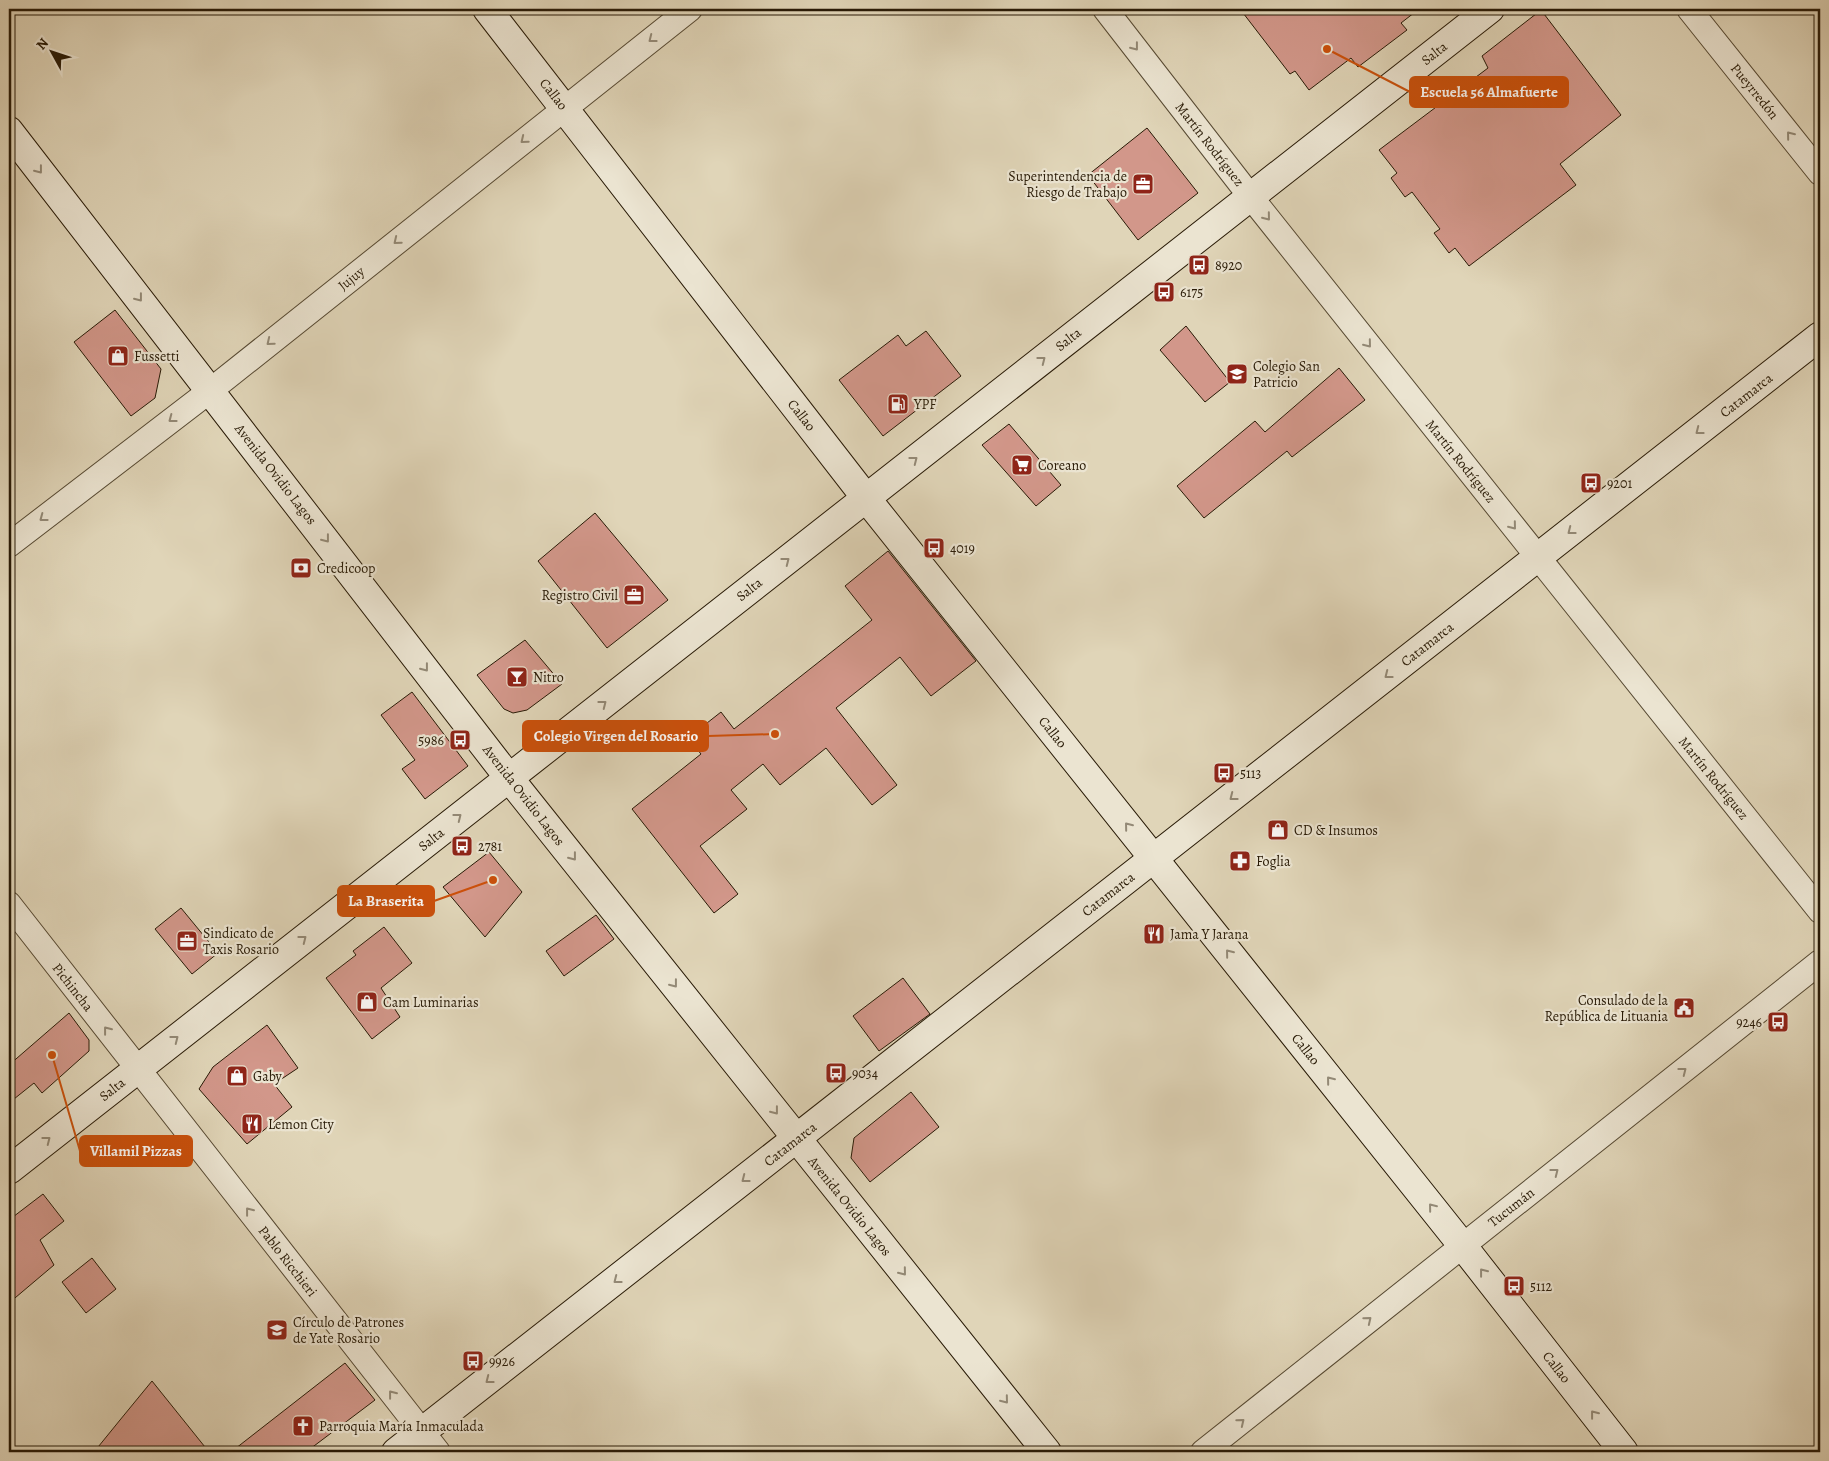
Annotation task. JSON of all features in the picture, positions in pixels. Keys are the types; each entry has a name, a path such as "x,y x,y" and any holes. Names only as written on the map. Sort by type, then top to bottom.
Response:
{"main road":[{"name":"Callao","path":"487,9 866,498 1624,1452"},
{"name":"Salta","path":"9,1170 1490,9"},
{"name":"Avenida Ovidio Lagos","path":"9,131 510,778 1047,1452"},
{"name":"Catamarca","path":"396,1452 430,1442 797,1138 1820,336"}],"street":[{"name":"Jujuy","path":"9,545 211,390 690,9"},
{"name":"Martín Rodríguez","path":"1105,9 1250,196 1820,911"},
{"name":"Pueyrredón","path":"1689,9 1820,173"},
{"name":"Pichincha","path":"9,904 137,1069"},
{"name":"Tucumán","path":"1203,1452 1820,962"},
{"name":"Pablo Ricchieri","path":"137,1069 430,1442"}],"building":[{"path":"1240,9 1419,9 1401,23 1407,30 1358,67 1351,58 1309,90 1295,71 1290,74"},
{"path":"1541,10 1621,115 1560,164 1576,185 1469,266 1455,248 1449,253 1434,233 1440,229 1412,192 1405,197 1391,178 1397,173 1379,150 1488,68 1482,56"},
{"name":"Superintendencia de Riesgo de Trabajo","path":"1147,128 1198,193 1138,240 1088,175"},
{"name":"Fussetti","path":"115,310 161,369 155,398 131,416 74,342"},
{"path":"1186,326 1230,382 1205,402 1160,350"},
{"path":"926,331 961,376 883,436 839,380 898,335 906,346"},
{"path":"1339,368 1365,400 1292,457 1287,451 1204,518 1177,486 1255,421 1265,432"},
{"name":"Coreano","path":"1009,424 1061,485 1036,506 982,445"},
{"path":"595,513 668,600 607,648 538,561"},
{"path":"888,551 976,661 931,696 900,657 836,708 897,785 872,805 826,748 780,785 763,764 731,790 747,809 700,846 738,894 714,913 632,809 701,754 688,738 721,712 734,729 872,620 845,586"},
{"path":"525,640 562,684 527,710 513,713 504,709 477,675"},
{"path":"412,692 468,766 425,799 402,769 415,760 381,715"},
{"path":"489,852 522,892 485,937 443,887"},
{"name":"Sindicato de Taxis Rosario","path":"181,908 218,953 192,974 155,929"},
{"path":"596,915 614,939 564,976 546,951"},
{"path":"384,927 412,963 381,988 400,1017 372,1039 326,978 356,955 353,951"},
{"path":"903,978 930,1014 879,1051 853,1016"},
{"path":"69,1013 89,1040 89,1051 42,1093 34,1083 9,1103 9,1065"},
{"path":"267,1025 298,1068 274,1084 292,1107 247,1144 199,1089 213,1067"},
{"path":"911,1092 939,1127 870,1182 851,1158 854,1138"},
{"path":"43,1194 64,1221 40,1240 54,1265 9,1303 9,1220"},
{"path":"92,1258 116,1289 86,1313 62,1282"},
{"name":"Parroquia María Inmaculada","path":"345,1363 375,1400 306,1452 231,1452"},
{"path":"152,1381 209,1452 94,1452 120,1420"}],"place":[{"name":"Escuela 56 Almafuerte","path":"1327,49"},
{"name":"Superintendencia de Riesgo de Trabajo","path":"1143,184"},
{"name":"8920","path":"1199,265"},
{"name":"6175","path":"1164,292"},
{"name":"Fussetti","path":"118,356"},
{"name":"Colegio San Patricio","path":"1237,374"},
{"name":"YPF","path":"898,404"},
{"name":"Coreano","path":"1022,465"},
{"name":"9201","path":"1591,483"},
{"name":"4019","path":"934,548"},
{"name":"Credicoop","path":"301,568"},
{"name":"Registro Civil","path":"634,595"},
{"name":"Nitro","path":"517,677"},
{"name":"Colegio Virgen del Rosario","path":"775,734"},
{"name":"5986","path":"460,740"},
{"name":"5113","path":"1224,773"},
{"name":"CD & Insumos","path":"1278,830"},
{"name":"2781","path":"462,846"},
{"name":"Foglia","path":"1240,861"},
{"name":"La Braserita","path":"493,880"},
{"name":"Jama Y Jarana","path":"1154,934"},
{"name":"Sindicato de Taxis Rosario","path":"187,941"},
{"name":"Cam Luminarias","path":"367,1002"},
{"name":"Consulado de la República de Lituania","path":"1684,1008"},
{"name":"9246","path":"1778,1022"},
{"name":"Villamil Pizzas","path":"52,1055"},
{"name":"9034","path":"836,1073"},
{"name":"Gaby","path":"237,1076"},
{"name":"Lemon City","path":"252,1124"},
{"name":"5112","path":"1514,1286"},
{"name":"Círculo de Patrones de Yate Rosario","path":"277,1330"},
{"name":"9926","path":"473,1361"},
{"name":"Parroquia María Inmaculada","path":"303,1426"}]}
